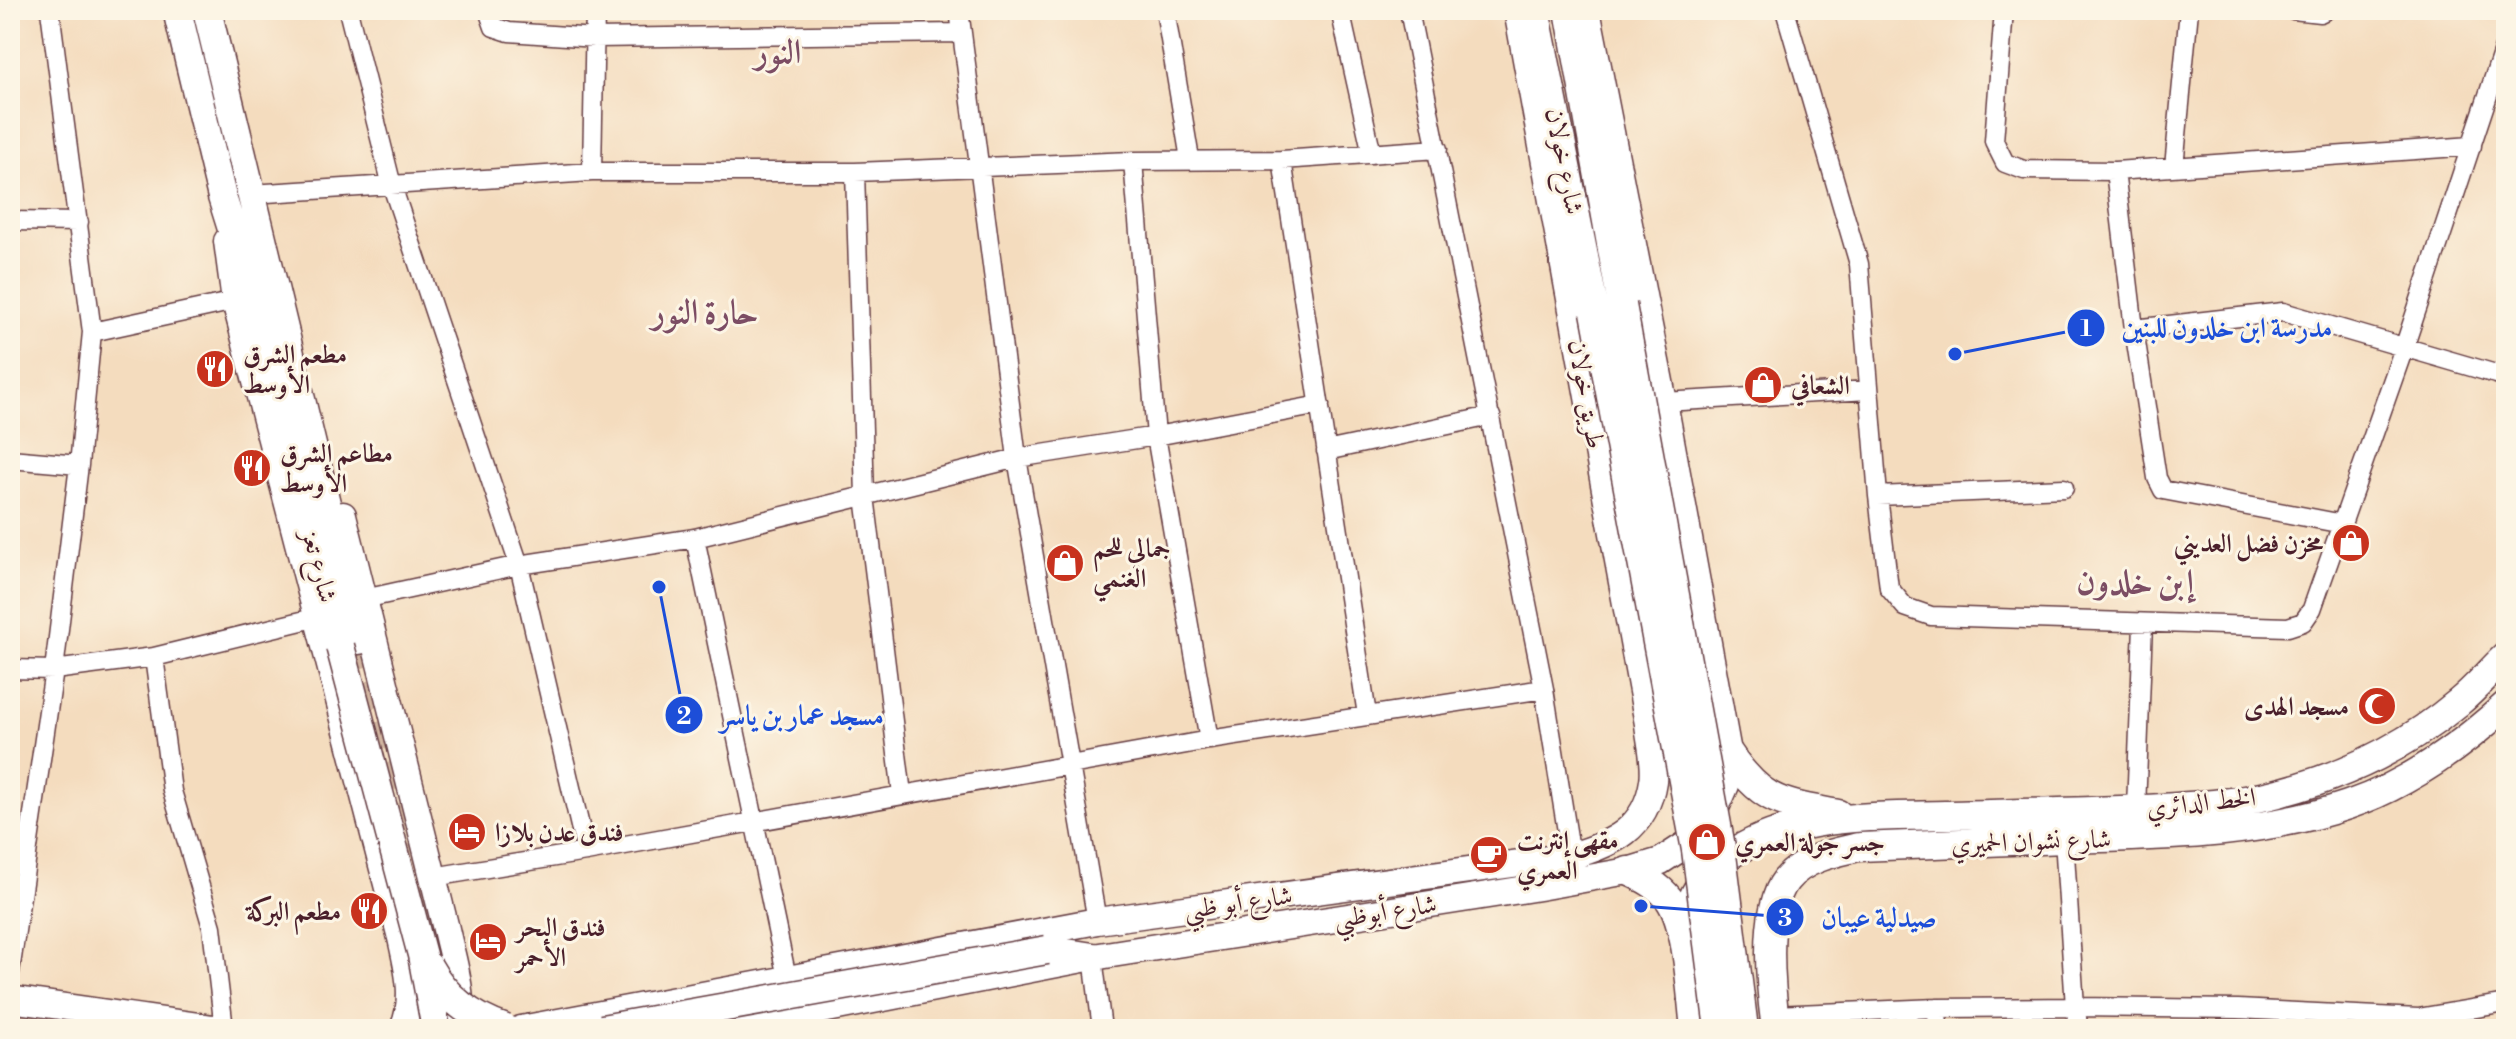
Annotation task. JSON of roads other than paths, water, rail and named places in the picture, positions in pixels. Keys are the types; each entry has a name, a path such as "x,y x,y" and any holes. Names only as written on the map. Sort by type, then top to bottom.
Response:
{"main road":[{"name":"شارع تعز","path":"177,10 222,197 251,290 349,643"},
{"name":"شارع تعز","path":"207,10 294,371 412,947 436,1029"},
{"name":"طريق خولان","path":"1517,10 1648,724 1654,778"},
{"name":"شارع خولان","path":"1535,10 1608,308"},
{"name":"شارع خولان","path":"1569,10 1608,308"},
{"path":"1587,10 1664,402 1728,752 1744,776 1762,792 1787,804 1854,818"},
{"path":"222,197 235,301 318,617 412,947 410,1013 403,1029"},
{"name":"طريق خولان","path":"1608,308 1696,850 1719,1029"},
{"name":"طريق خولان","path":"1608,308 1721,847 1744,1029"},
{"path":"294,371 340,502 446,929 461,1009 458,1029"},
{"name":"الخط الدائري","path":"1854,818 2136,809 2216,804 2281,793 2346,771 2410,738 2459,702 2506,656"},
{"name":"شارع نشوان الحميري","path":"1774,1014 1770,965 1775,906 1784,882 1803,865 1829,854 1859,847 2145,837 2286,822 2350,804 2410,777 2469,738 2506,705"},
{"path":"1648,724 1721,714"},
{"name":"شارع أبوظبي","path":"725,1029 802,1022 1093,957 1537,875 1628,871 1661,861 1690,842 1712,817 1726,785 1728,752"},
{"name":"شارع أبو ظبي","path":"520,1028 628,1018 787,978 1097,921 1537,875 1571,856 1603,847 1629,831 1646,805 1654,778"},
{"path":"1682,931 1692,896 1717,864 1755,840 1792,828 1854,818"},
{"path":"1628,871 1652,882 1670,901 1682,931 1694,1019 1774,1014"},
{"path":"412,947 409,951 424,956 438,951 446,929"},
{"path":"412,947 456,1001 472,1013 520,1028"},
{"path":"602,1029 1047,950 1093,957"},
{"path":"457,979 469,997 520,1028"},
{"path":"10,999 222,1029"}],"street":[{"path":"10,972 54,670 92,332 50,10"},
{"path":"348,10 392,186 519,565 586,852"},
{"path":"488,10 494,27 509,32 595,38 961,33"},
{"path":"592,172 595,10"},
{"path":"959,10 1017,458 1097,921"},
{"path":"1165,10 1190,159"},
{"path":"1340,10 1372,154"},
{"path":"1409,10 1544,689 1571,856"},
{"path":"1785,10 1859,264 1878,496 1889,588 1905,607 1931,616 2288,627 2303,622 2312,609 2343,524 2506,41"},
{"path":"2004,10 1994,141 2005,163 2024,170 2115,171 2472,146"},
{"path":"2174,167 2189,10"},
{"path":"2293,10 2320,13 2326,10"},
{"path":"251,194 592,172 855,172 1190,159 1282,160 1438,149"},
{"path":"1282,160 1367,715"},
{"path":"1133,161 1156,436 1209,740"},
{"path":"2115,171 2134,329 2157,478 2163,490 2343,524"},
{"path":"855,172 865,496 902,794"},
{"path":"10,221 79,222"},
{"path":"92,332 235,301"},
{"path":"2134,329 2283,312 2506,377"},
{"path":"1664,402 1869,390"},
{"path":"364,599 519,565 695,538 1017,458 1320,405"},
{"path":"1326,451 1491,416"},
{"path":"10,459 79,465"},
{"path":"1878,496 2064,488"},
{"path":"695,538 787,978"},
{"path":"10,669 54,670 154,657 318,617"},
{"path":"2136,809 2143,624"},
{"path":"154,657 172,791 212,927 222,1029"},
{"path":"433,877 1209,740 1544,689"},
{"path":"2064,839 2079,1029"},
{"path":"1093,957 1102,1029"},
{"path":"1774,1014 2075,1007 2238,1009 2418,1018 2506,1003"},
{"path":"1937,1008 1938,1029"},
{"path":"2238,1009 2241,1029"}],"tunnel":[{"path":"359,640 444,993"},
{"path":"10,1015 102,1029"}],"place":[{"name":"مدرسة ابن خلدون للبنين","path":"1955,354"},
{"name":"مطعم الشرق الأوسط","path":"215,369"},
{"name":"الشعافي","path":"1763,385"},
{"name":"مطاعم الشرق الأوسط","path":"252,468"},
{"name":"مخزن فضل العديني","path":"2351,543"},
{"name":"جمالي للحم الغنمي","path":"1065,563"},
{"name":"مسجد عمار بن ياسر","path":"659,587"},
{"name":"مسجد الهدى","path":"2377,706"},
{"name":"فندق عدن بلازا","path":"467,832"},
{"name":"جسر جولة العمري","path":"1707,842"},
{"name":"مقهى إنترنت العمري","path":"1489,855"},
{"name":"صيدلية عيبان","path":"1641,906"},
{"name":"مطعم البركة","path":"369,911"},
{"name":"فندق البحر الأحمر","path":"488,942"}],"district":[{"name":"النور","path":"778,51"},
{"name":"حارة النور","path":"705,311"},
{"name":"إبن خلدون","path":"2135,581"}]}
